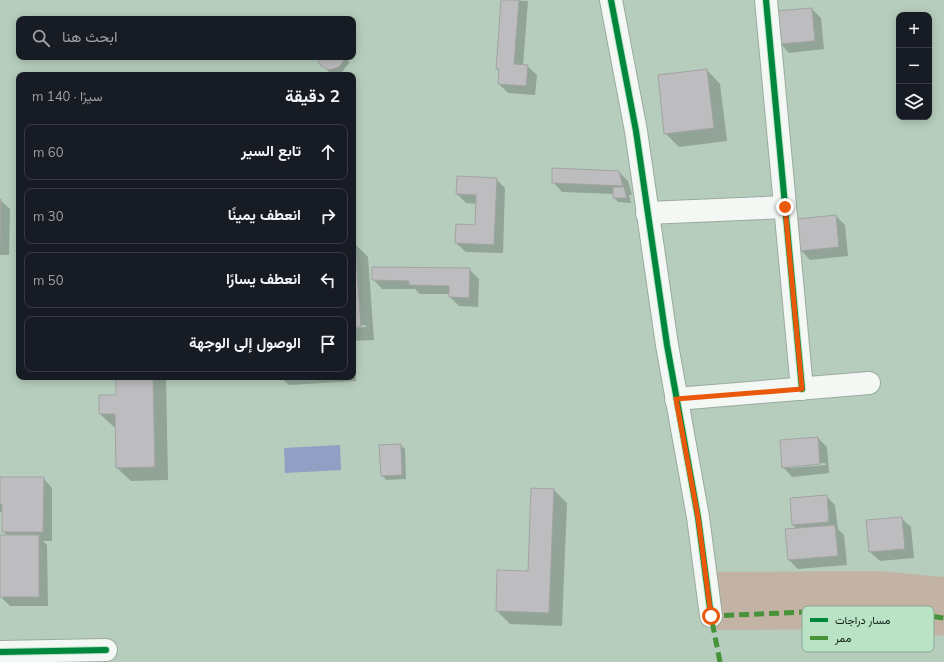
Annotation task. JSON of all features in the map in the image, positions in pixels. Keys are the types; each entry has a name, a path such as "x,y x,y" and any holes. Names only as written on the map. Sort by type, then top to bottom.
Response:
{"street":[{"path":"611,0 636,131 647,213 676,399 698,517 711,616"},
{"path":"766,0 802,389"},
{"path":"647,213 785,207"},
{"path":"676,399 869,383"},
{"path":"0,652 106,650"}],"shaded area":[{"path":"879,571 944,577 944,636 934,635 934,606 802,606 802,629 714,630 714,572"}],"water":[{"path":"340,445 341,470 285,473 284,448"}],"building":[{"path":"501,0 519,0 514,64 528,65 526,86 498,84 499,69 496,69"},
{"path":"812,8 815,41 779,44 776,11"},
{"path":"318,60 344,60 337,68 329,70 321,66"},
{"path":"707,69 714,128 664,134 658,75"},
{"path":"552,168 619,171 623,186 552,183"},
{"path":"457,176 497,178 494,245 455,243 456,224 475,225 476,195 456,194"},
{"path":"613,187 624,187 627,198 613,198"},
{"path":"0,199 1,199 0,246"},
{"path":"836,215 839,247 800,251 797,219"},
{"path":"356,257 361,327 356,327"},
{"path":"372,267 470,268 469,298 449,297 449,286 409,285 409,281 372,280"},
{"path":"116,380 153,380 155,467 116,468 115,414 99,414 99,395 116,395"},
{"path":"818,437 820,464 782,468 780,440"},
{"path":"401,444 402,475 381,476 379,445"},
{"path":"0,477 44,477 43,532 2,532"},
{"path":"531,488 554,489 549,613 496,611 497,570 528,571"},
{"path":"827,495 829,522 792,525 790,498"},
{"path":"902,517 905,549 869,552 866,520"},
{"path":"835,525 838,556 788,560 785,529"},
{"path":"0,535 39,535 39,597 0,597"}],"marked path":[{"path":"720,662 711,616 802,612"},
{"path":"934,617 944,618"}],"cycle path":[{"path":"611,0 636,131 667,345 698,517 711,616"},
{"path":"766,0 802,389"},
{"path":"0,652 106,650"}],"route":[{"path":"711,616 698,517 676,399 802,389 785,207"}]}
